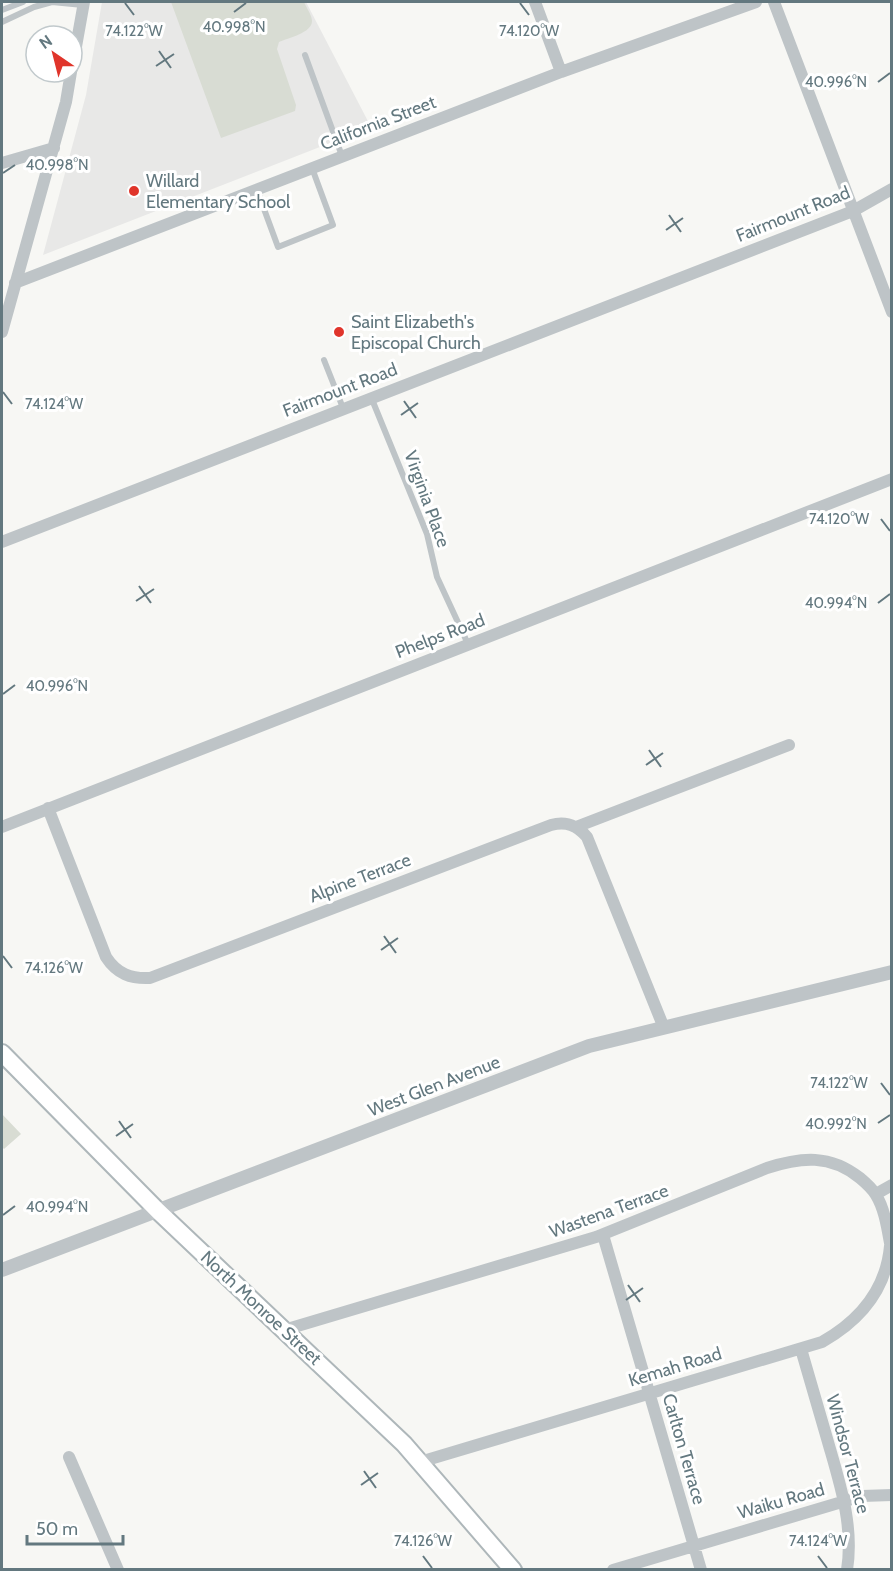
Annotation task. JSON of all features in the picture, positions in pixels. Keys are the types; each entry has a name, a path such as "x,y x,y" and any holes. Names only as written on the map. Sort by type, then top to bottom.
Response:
{"main road":[{"name":"North Monroe Street","path":"2,1053 158,1211 405,1444 513,1569"}],"street":[{"path":"536,2 561,72"},
{"name":"California Street","path":"15,283 561,72 756,2"},
{"path":"774,2 891,312"},
{"path":"80,24 83,3"},
{"path":"2,332 54,148 69,84"},
{"path":"2,163 54,148"},
{"name":"Fairmount Road","path":"2,542 853,210 891,189"},
{"name":"Phelps Road","path":"2,827 891,478"},
{"path":"664,1028 587,837 576,827 789,745"},
{"name":"Alpine Terrace","path":"48,808 106,957 116,970 127,976 138,978 150,978 551,825 568,823 576,827"},
{"name":"West Glen Avenue","path":"2,1270 589,1046 891,972"},
{"name":"Wastena Terrace","path":"284,1330 603,1235 790,1160 822,1160 838,1165 853,1173 876,1194"},
{"path":"891,1185 876,1194 891,1249"},
{"name":"Carlton Terrace","path":"603,1235 701,1569"},
{"name":"Kemah Road","path":"420,1462 822,1342 839,1332 867,1307 884,1274 891,1249"},
{"name":"Windsor Terrace","path":"801,1348 848,1519 850,1549 847,1569"},
{"path":"69,1457 118,1569"},
{"name":"Waiku Road","path":"613,1569 862,1496 891,1495"}],"lane":[{"path":"2,10 23,2"},
{"path":"2,22 34,7 52,2 83,3"},
{"path":"305,55 342,156"},
{"path":"257,189 278,247 333,225 312,168"},
{"path":"324,360 343,408"},
{"name":"Virginia Place","path":"371,397 428,534 437,577 468,644"}],"shaded area":[{"name":"Willard Elementary School","path":"102,2 306,2 371,127 43,255 86,95"},
{"path":"171,2 304,2 311,16 311,25 304,32 279,42 277,49 296,105 295,111 221,138"},
{"path":"2,1114 21,1134 4,1149 2,1147"}],"place":[{"name":"Willard Elementary School","path":"134,191"},
{"name":"Saint Elizabeth's Episcopal Church","path":"339,332"}]}
